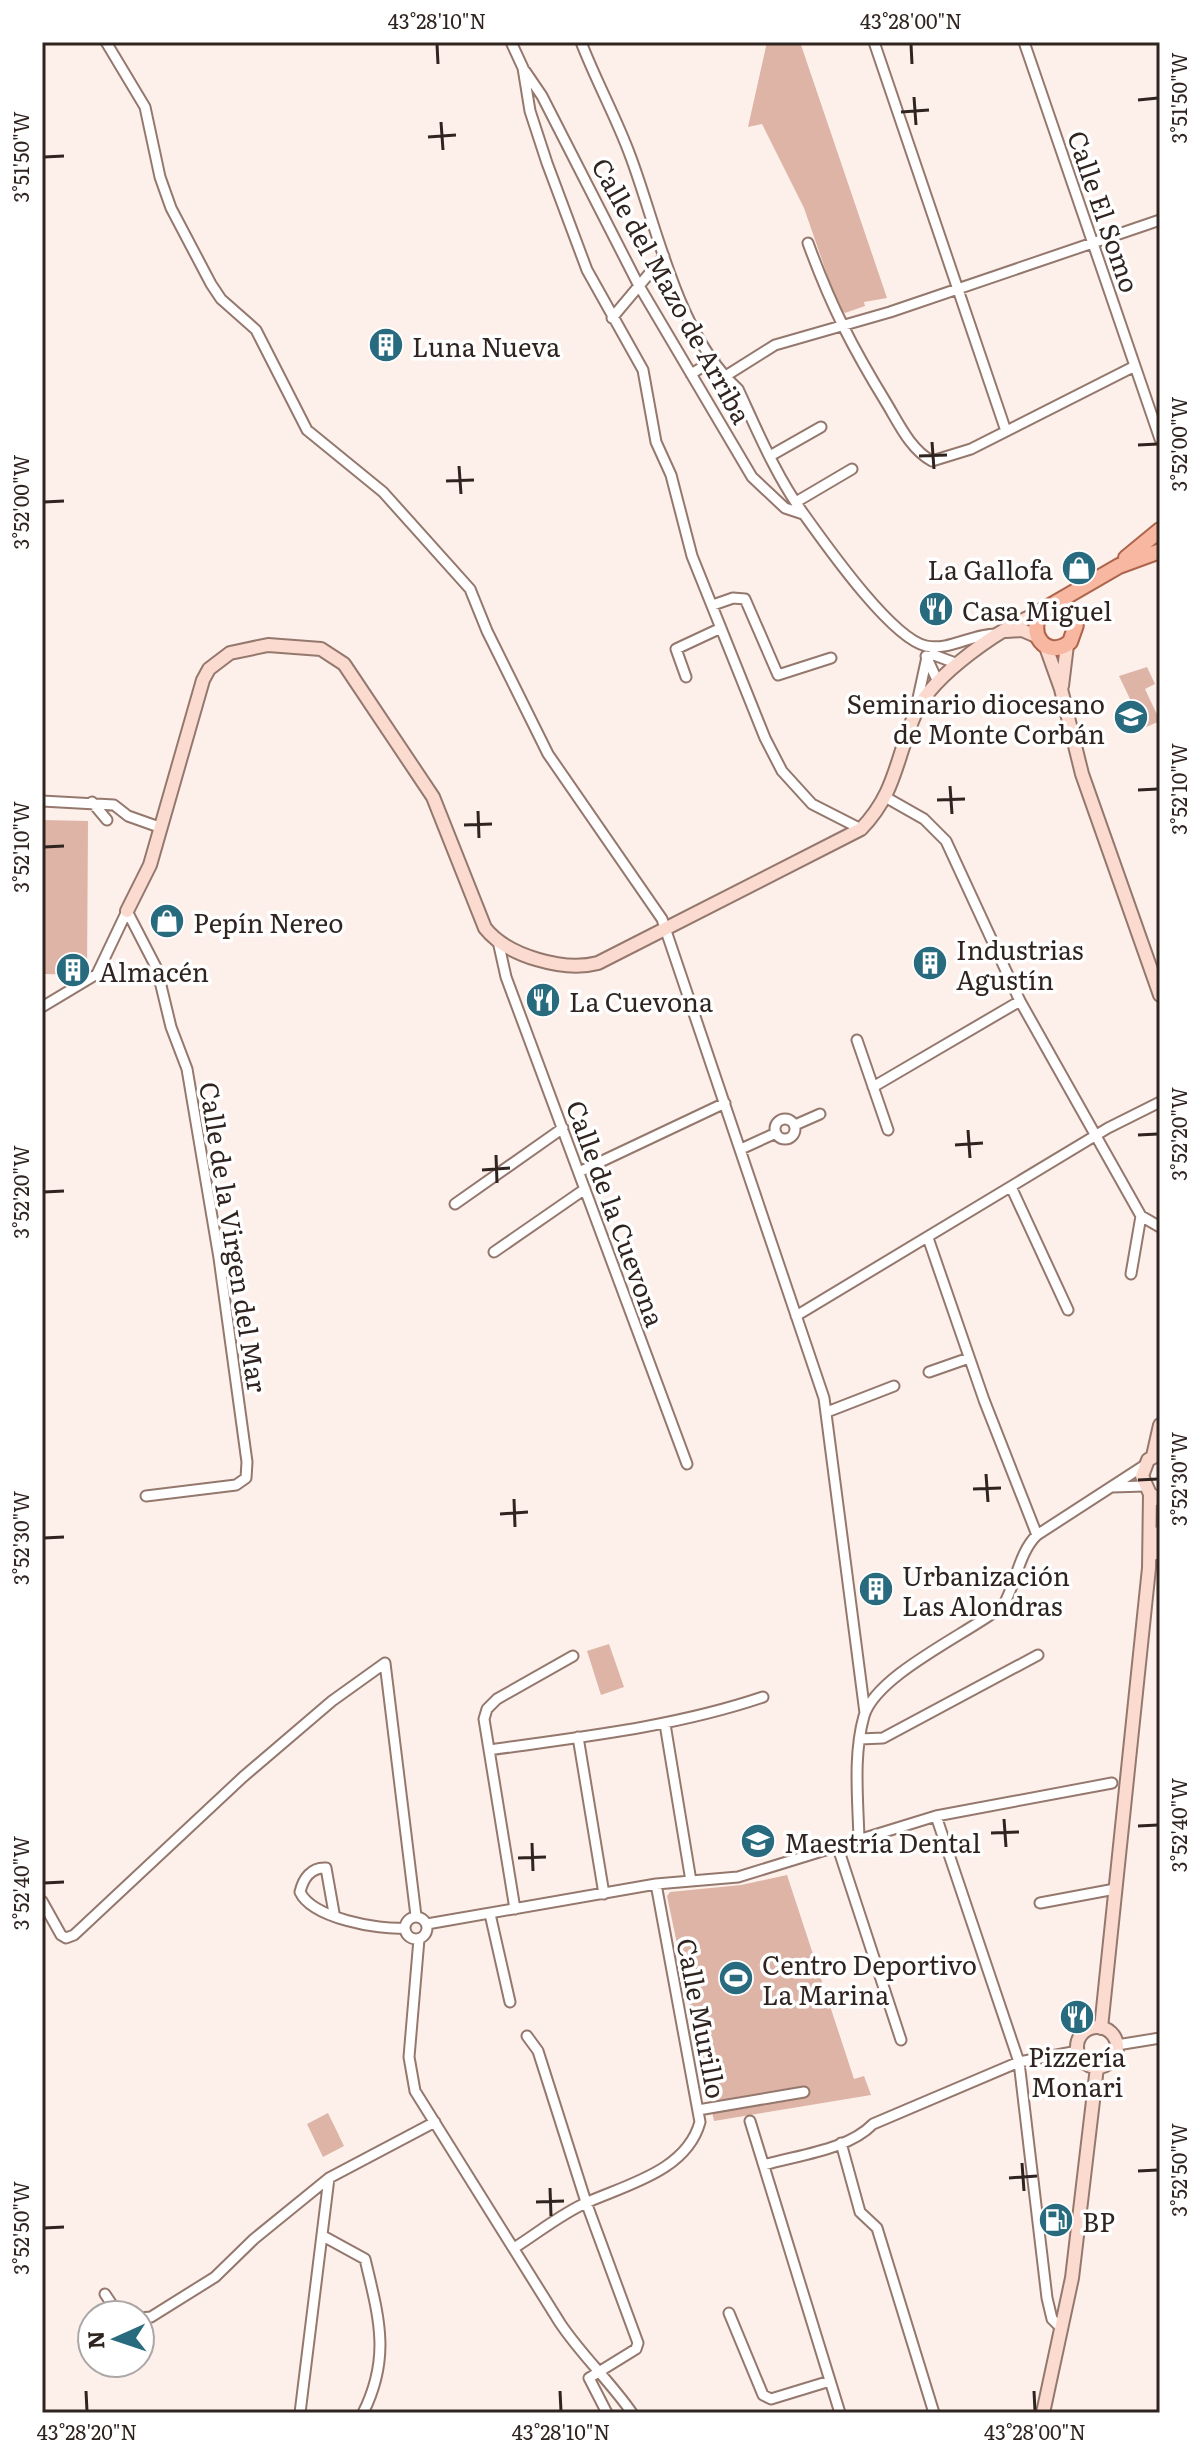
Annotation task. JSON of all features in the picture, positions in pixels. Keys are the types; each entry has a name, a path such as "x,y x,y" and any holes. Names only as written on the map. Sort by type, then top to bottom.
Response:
{"main road":[{"path":"127,911 150,865 197,697 209,669 230,653 247,648 268,645 321,649 344,664 433,797 485,928 498,941 521,951 554,962 586,966 861,829 887,798 915,715 938,682 1002,632 1055,606 1119,566 1160,530"},
{"path":"1119,566 1160,551"},
{"path":"1061,689 1067,645 1075,632 1073,618 1085,589"},
{"path":"1055,606 1073,618"},
{"path":"1040,613 1041,641 1061,689 1082,774 1160,995"},
{"path":"1002,632 1022,630 1041,641 1067,645"},
{"path":"1101,2028 1149,1568 1152,1458 1160,1425"},
{"path":"1149,1568 1160,1532"},
{"path":"1101,2028 1112,2034 1117,2045 1114,2058 1097,2067 1084,2063 1078,2051 1083,2033 1101,2028"},
{"path":"1043,2413 1062,2329 1082,2211 1097,2067"}],"street":[{"path":"106,42 145,107 160,177 171,208 221,299 256,330 307,430 383,492 470,589 487,631 548,754 665,929 827,1412 865,1713 860,1739 859,1840"},
{"name":"Calle del Mazo de Arriba","path":"511,42 638,284 752,477 785,508 803,514"},
{"path":"581,42 631,157 682,302 714,360 724,377 738,389 770,456 803,514 882,614 914,641 927,657 938,682"},
{"path":"874,42 1006,431"},
{"name":"Calle El Somo","path":"1024,42 1160,439"},
{"name":"Calle del Mazo de Arriba","path":"523,68 530,111 587,270 643,370 656,442 671,475 692,556 759,724 782,771 812,804 861,829"},
{"path":"724,377 775,345 958,289 1160,220"},
{"path":"808,243 840,327 910,441 932,461 971,449 1135,366"},
{"path":"612,318 664,256"},
{"path":"691,374 714,360"},
{"path":"770,456 821,427"},
{"path":"796,502 852,469"},
{"path":"713,605 733,598 745,599 778,675 831,658"},
{"path":"686,677 676,649 721,628"},
{"path":"914,641 938,647 983,633 1002,632"},
{"path":"927,657 934,655 958,664"},
{"path":"915,715 927,657"},
{"path":"887,798 924,819 946,841 1020,1001 1141,1216 1160,1227"},
{"path":"42,801 114,805 128,816 159,827"},
{"path":"92,802 107,820"},
{"path":"42,1007 97,974 127,911"},
{"name":"Calle de la Virgen del Mar","path":"127,911 157,969 171,1027 187,1069 219,1258 247,1462 246,1478 236,1485 146,1496"},
{"name":"Calle de la Cuevona","path":"498,941 506,977 687,1464"},
{"path":"506,977 506,964 521,951"},
{"path":"873,1087 1020,1001"},
{"path":"857,1040 888,1130"},
{"path":"796,1316 1160,1102"},
{"path":"579,1172 725,1103"},
{"path":"741,1149 776,1133 781,1138 789,1138 794,1133 795,1125 820,1114"},
{"path":"455,1204 563,1128"},
{"path":"494,1252 585,1189"},
{"path":"1012,1189 1068,1310"},
{"path":"1131,1274 1141,1216"},
{"path":"928,1238 1025,1512 1037,1535"},
{"path":"929,1372 969,1358"},
{"path":"827,1412 894,1386"},
{"path":"865,1713 883,1686 1003,1606 1013,1590 1030,1542 1037,1535 1152,1458"},
{"path":"1112,1487 1151,1493"},
{"path":"860,1739 883,1738 1038,1655"},
{"path":"515,1909 484,1719 487,1709 573,1656"},
{"path":"42,1901 61,1935 66,1938 74,1935 243,1777 332,1701 385,1663 416,1916 427,1924 656,1884 738,1877 936,1816 1112,1783"},
{"path":"861,1674 867,1682 883,1686"},
{"path":"489,1750 665,1724 718,1713 763,1697"},
{"path":"665,1724 691,1881"},
{"path":"578,1737 604,1894"},
{"path":"936,1816 1019,2062 1047,2298 1052,2319 1062,2329"},
{"path":"838,1848 901,2040"},
{"path":"334,1913 329,1875 326,1868 321,1867 307,1876 300,1892 310,1903 365,1926 405,1928"},
{"name":"Calle Murillo","path":"514,2248 586,2202 633,2186 691,2146 700,2122 656,1884"},
{"path":"1040,1903 1115,1889"},
{"path":"490,1914 510,2002"},
{"path":"416,1916 409,1918 405,1928 409,1937 419,1939 425,1935 427,1924"},
{"path":"419,1939 409,2070 415,2091 580,2353 602,2373 632,2413"},
{"path":"527,2036 538,2051 586,2202 638,2343 636,2349 602,2373 589,2378 607,2413"},
{"path":"1117,2045 1160,2038"},
{"path":"764,2165 841,2143 864,2133 873,2124 1019,2062 1078,2051"},
{"path":"698,2110 804,2092"},
{"path":"750,2121 840,2413"},
{"path":"156,2314 215,2277 254,2239 329,2178 435,2122"},
{"path":"841,2143 860,2212 877,2228 934,2413"},
{"path":"300,2413 329,2178"},
{"path":"323,2236 365,2259 372,2289 382,2361 363,2413"},
{"path":"105,2294 108,2299"},
{"path":"729,2313 763,2395 771,2399 830,2381"}],"shaded area":[{"path":"767,42 800,42 887,298 864,302 865,306 845,313 839,309 804,208 762,124 748,127"},
{"path":"1147,667 1155,684 1145,689 1160,721 1144,728 1119,676"},
{"path":"42,820 88,821 87,975 42,974"},
{"path":"609,1644 624,1687 601,1695 587,1651"},
{"name":"Centro Deportivo La Marina","path":"787,1875 854,2079 864,2076 871,2095 714,2121 667,1896 670,1892 741,1885"},
{"path":"328,2113 344,2146 323,2157 307,2124"}],"place":[{"name":"Luna Nueva","path":"386,345"},
{"name":"La Gallofa","path":"1079,568"},
{"name":"Casa Miguel","path":"936,609"},
{"name":"Seminario diocesano de Monte Corbán","path":"1131,717"},
{"name":"Pepín Nereo","path":"167,921"},
{"name":"Industrias Agustín","path":"930,963"},
{"name":"Almacén","path":"73,970"},
{"name":"La Cuevona","path":"543,1000"},
{"name":"Urbanización Las Alondras","path":"876,1589"},
{"name":"Maestría Dental","path":"758,1841"},
{"name":"Centro Deportivo La Marina","path":"736,1978"},
{"name":"Pizzería Monari","path":"1077,2017"},
{"name":"BP","path":"1056,2220"}]}
